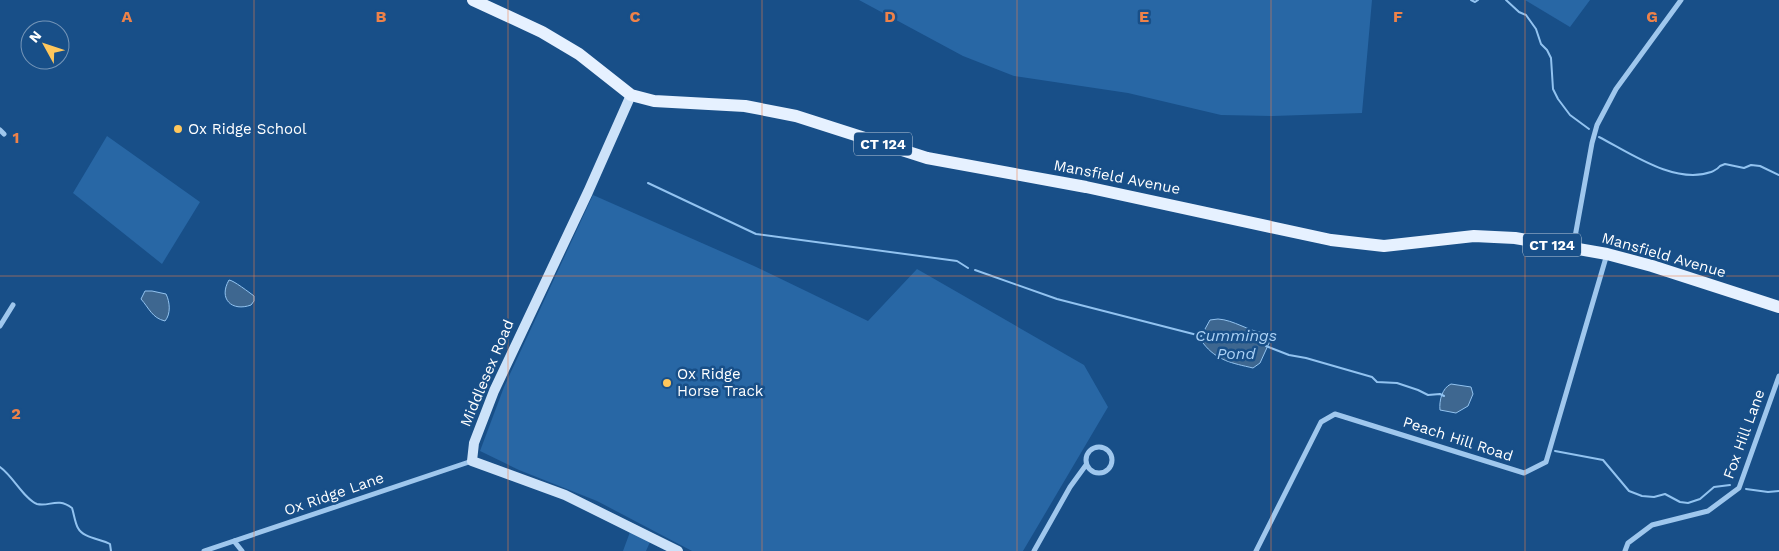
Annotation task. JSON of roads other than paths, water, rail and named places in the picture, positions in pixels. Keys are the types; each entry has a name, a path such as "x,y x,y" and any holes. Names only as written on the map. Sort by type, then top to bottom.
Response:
{"main road":[{"name":"Mansfield Avenue","path":"473,0 542,32 579,54 631,95 654,101 745,106 796,116 927,158 1086,186 1331,240 1384,246 1474,236 1515,238 1607,254 1652,266 1779,307"},
{"name":"Middlesex Road","path":"472,461 474,443 494,391 588,192 631,95"},
{"path":"472,461 565,495 678,551"}],"street":[{"path":"1573,248 1597,124 1616,89 1682,0"},
{"path":"0,130 4,134"},
{"name":"Peach Hill Road","path":"1256,551 1321,422 1335,414 1524,473 1546,462 1607,254"},
{"path":"0,326 13,305"},
{"name":"Fox Hill Lane","path":"1625,551 1628,543 1652,525 1708,511 1739,488 1779,376"},
{"path":"1034,551 1073,482 1086,465 1088,452 1095,447 1105,448 1112,456 1112,464 1103,473 1095,473 1086,465"},
{"name":"Ox Ridge Lane","path":"204,551 472,461"},
{"path":"234,541 242,551"}],"water":[{"path":"229,280 254,296 254,301 251,305 238,307 229,302 225,293"},
{"path":"145,291 166,294 169,308 165,321 154,315 141,299"},
{"name":"Cummings Pond","path":"1210,320 1230,321 1264,333 1270,341 1260,363 1253,368 1238,365 1219,358 1208,349 1203,343 1205,329"},
{"path":"1451,384 1471,387 1473,394 1468,406 1456,413 1440,410 1442,395 1445,388"}],"waterway":[{"path":"1471,0 1475,2 1478,0"},
{"path":"1506,0 1519,12 1526,15 1536,29 1541,44 1551,58 1553,89 1558,99 1570,115 1589,129"},
{"path":"1599,137 1639,159 1668,171 1697,175 1711,172 1725,164 1744,168 1751,165 1760,166 1779,175"},
{"path":"648,183 756,234 957,261 968,268"},
{"path":"975,270 1057,299 1205,337"},
{"path":"1266,346 1289,355 1372,377 1377,382 1397,383 1428,395 1440,394 1444,396"},
{"path":"1555,451 1603,460 1629,491 1642,496 1654,497 1665,494 1680,502 1688,503 1700,499 1714,487 1730,485"},
{"path":"0,467 37,504 62,503 72,508 80,531 110,544 111,551"},
{"path":"1746,489 1768,492 1779,491"}],"place":[{"name":"Ox Ridge School","path":"178,129"},
{"name":"Ox Ridge Horse Track","path":"667,383"}]}
